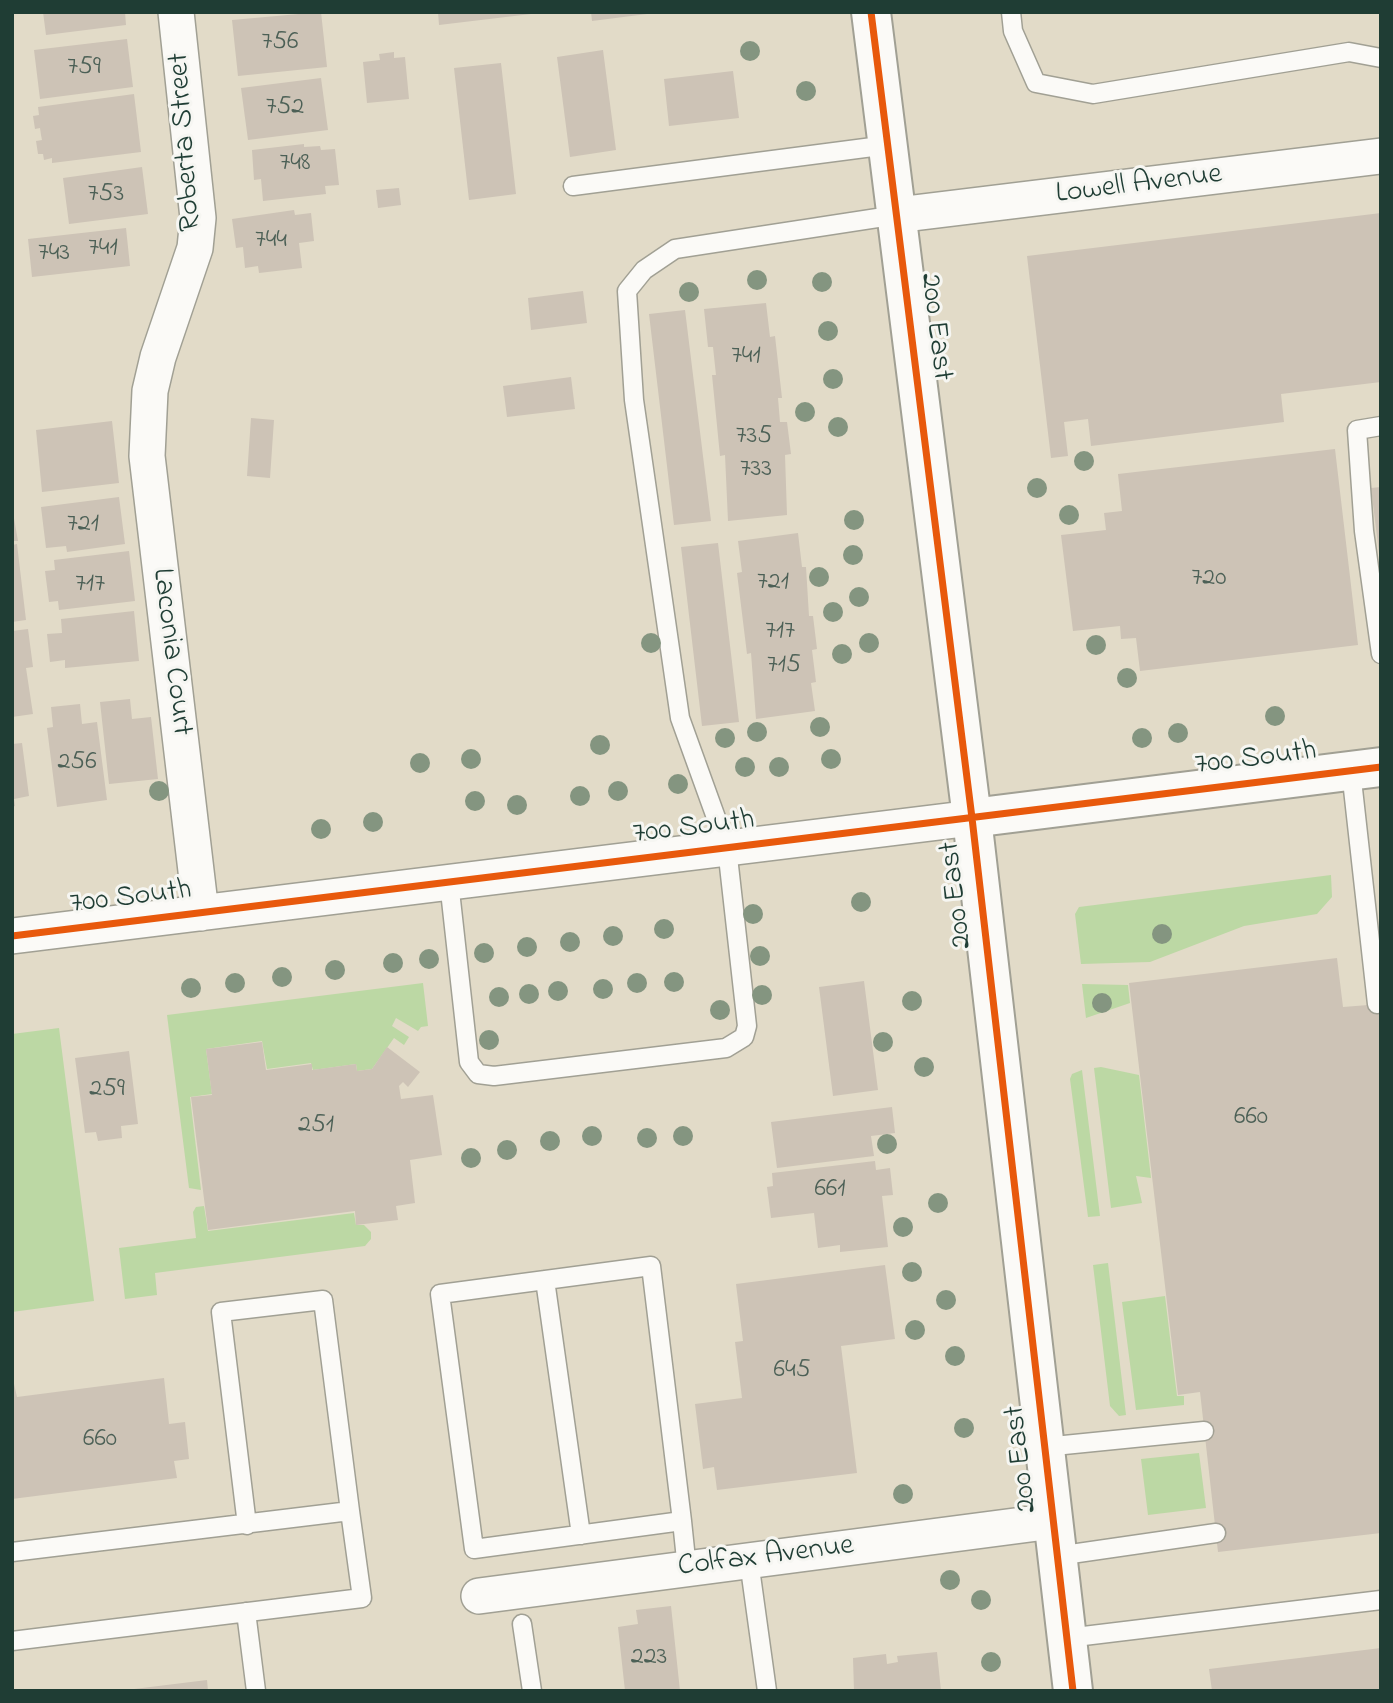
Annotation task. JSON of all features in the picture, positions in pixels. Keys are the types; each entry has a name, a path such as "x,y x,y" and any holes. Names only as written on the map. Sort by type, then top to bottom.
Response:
{"street":[{"name":"Roberta Street","path":"150,391 158,357 195,248 198,218 176,12"},
{"name":"200 East","path":"871,12 972,818 1073,1691"},
{"name":"Lowell Avenue","path":"897,215 1381,156"},
{"name":"Laconia Court","path":"150,391 147,456 149,484 201,913"},
{"name":"700 South","path":"12,936 1366,769"},
{"name":"Colfax Avenue","path":"479,1596 749,1561 1055,1539"}],"lane":[{"path":"1011,12 1013,31 1037,83 1093,94 1349,51 1381,58"},
{"path":"573,186 888,145"},
{"path":"449,883 469,1062 478,1074 494,1076 726,1048 744,1037 747,1026 727,848 680,718 634,400 627,291 644,270 675,250 897,215"},
{"path":"1381,426 1357,429 1364,531 1381,654"},
{"path":"1366,769 1377,1004"},
{"path":"682,1521 474,1549 440,1294 651,1266 682,1521 687,1569"},
{"path":"545,1280 581,1535"},
{"path":"12,1641 362,1598 323,1300 221,1312 247,1525"},
{"path":"1044,1447 1204,1431"},
{"path":"12,1552 350,1511"},
{"path":"1055,1539 1216,1533"},
{"path":"749,1561 766,1691"},
{"path":"1067,1638 1381,1601"},
{"path":"246,1612 257,1691"},
{"path":"522,1624 532,1691"}],"green space":[{"path":"1331,875 1332,897 1317,914 1244,926 1150,962 1081,964 1075,914 1079,907"},
{"path":"423,983 428,1026 421,1027 418,1031 396,1018 392,1026 409,1037 404,1045 394,1038 372,1069 357,1071 356,1064 313,1070 311,1063 267,1069 262,1041 206,1049 212,1094 190,1097 201,1190 189,1188 167,1015"},
{"path":"1082,984 1128,985 1130,1003 1086,1018"},
{"path":"59,1028 94,1301 12,1312 12,1034"},
{"path":"1094,1068 1139,1075 1151,1178 1136,1176 1142,1203 1111,1208"},
{"path":"1082,1070 1100,1216 1088,1217 1070,1079 1072,1074"},
{"path":"204,1206 208,1231 354,1213 356,1225 364,1225 371,1232 371,1239 365,1246 155,1273 157,1295 125,1299 119,1248 196,1238 193,1212 196,1207"},
{"path":"1108,1263 1126,1415 1119,1416 1110,1406 1093,1265"},
{"path":"1165,1296 1177,1396 1184,1396 1184,1405 1136,1410 1122,1302"},
{"path":"1199,1453 1206,1508 1148,1515 1141,1459"}],"building":[{"path":"43,12 125,12 126,25 46,35"},
{"path":"321,12 327,67 238,76 232,20"},
{"path":"438,12 531,12 531,14 439,25"},
{"path":"591,12 647,12 647,14 592,21"},
{"path":"127,39 133,87 40,99 34,50"},
{"path":"603,50 616,150 570,157 557,57"},
{"path":"394,52 394,58 405,57 409,99 367,103 363,62 380,60 379,54"},
{"path":"501,63 516,194 469,200 454,68"},
{"path":"733,71 739,118 669,126 664,79"},
{"path":"321,78 328,130 248,140 241,88"},
{"path":"134,94 141,152 52,163 52,158 44,160 43,154 38,154 36,141 42,140 40,128 35,129 33,116 39,115 38,107"},
{"path":"304,144 304,147 320,146 321,150 335,149 339,185 325,186 326,194 263,201 261,179 254,180 252,150"},
{"path":"142,167 148,214 69,224 63,178"},
{"path":"399,188 401,205 378,208 376,190"},
{"path":"294,210 295,215 311,213 314,241 299,243 302,268 259,273 258,266 245,268 243,247 236,248 232,219"},
{"path":"1381,213 1381,382 1281,394 1284,422 1091,446 1088,419 1064,422 1068,456 1051,458 1027,256"},
{"path":"126,228 130,266 32,277 28,239"},
{"path":"583,291 587,323 531,330 528,298"},
{"path":"766,303 770,337 775,336 782,398 778,398 780,422 787,422 791,454 785,455 787,515 728,521 725,455 720,456 712,375 716,375 713,347 708,347 704,309"},
{"path":"685,310 711,521 674,525 649,314"},
{"path":"571,377 575,409 507,417 503,386"},
{"path":"251,418 274,420 270,478 247,476"},
{"path":"112,421 119,483 42,492 36,430"},
{"path":"1335,449 1358,645 1140,671 1136,638 1121,639 1120,626 1073,631 1061,535 1106,530 1104,513 1122,511 1118,474"},
{"path":"1381,487 1381,553 1379,553 1371,488"},
{"path":"119,497 125,544 67,552 66,546 46,548 41,507"},
{"path":"12,507 18,541 12,541"},
{"path":"798,533 802,567 806,567 809,616 813,616 817,649 812,650 816,682 811,683 815,711 756,719 751,653 747,654 737,573 742,572 738,541"},
{"path":"718,543 739,722 702,726 681,547"},
{"path":"17,544 26,620 12,622 12,545"},
{"path":"129,551 135,601 59,610 58,601 49,602 45,571 55,570 54,560"},
{"path":"134,611 139,661 65,668 65,660 50,662 47,634 62,633 61,619"},
{"path":"28,629 33,667 26,668 33,714 12,717 12,631"},
{"path":"130,699 132,719 151,717 158,779 109,784 100,702"},
{"path":"80,704 82,724 97,722 107,800 57,807 47,728 53,727 51,707"},
{"path":"22,743 29,796 14,799 15,806 12,807 12,744"},
{"path":"1337,958 1343,1007 1381,1004 1381,1533 1218,1552 1200,1392 1178,1395 1129,983"},
{"path":"864,981 878,1090 833,1096 819,987"},
{"path":"262,1042 266,1070 312,1064 312,1070 356,1064 357,1071 372,1069 387,1047 420,1072 408,1087 403,1082 399,1086 401,1099 433,1095 442,1155 410,1160 415,1203 396,1206 398,1220 356,1225 355,1211 208,1230 191,1097 212,1095 206,1049"},
{"path":"129,1051 138,1124 121,1126 122,1138 98,1141 96,1132 85,1133 75,1058"},
{"path":"892,1107 895,1133 871,1136 874,1156 777,1168 771,1122"},
{"path":"875,1161 876,1170 890,1168 893,1195 882,1196 888,1247 840,1252 840,1245 818,1248 814,1213 771,1218 767,1187 773,1186 772,1173"},
{"path":"885,1265 895,1339 841,1346 857,1473 717,1490 714,1467 703,1469 695,1404 742,1398 735,1342 743,1341 736,1284"},
{"path":"12,1375 17,1397 164,1378 169,1424 185,1422 189,1459 174,1461 177,1478 12,1499"},
{"path":"671,1606 680,1691 625,1691 618,1627 638,1624 636,1610"},
{"path":"1381,1648 1381,1691 1212,1691 1209,1669"},
{"path":"937,1652 941,1691 854,1691 853,1658 886,1654 887,1664 898,1662 897,1656"},
{"path":"207,1680 208,1691 134,1691 134,1689"}],"cycle path":[{"path":"871,12 972,818 1073,1691"},
{"path":"12,936 1381,767"}]}
